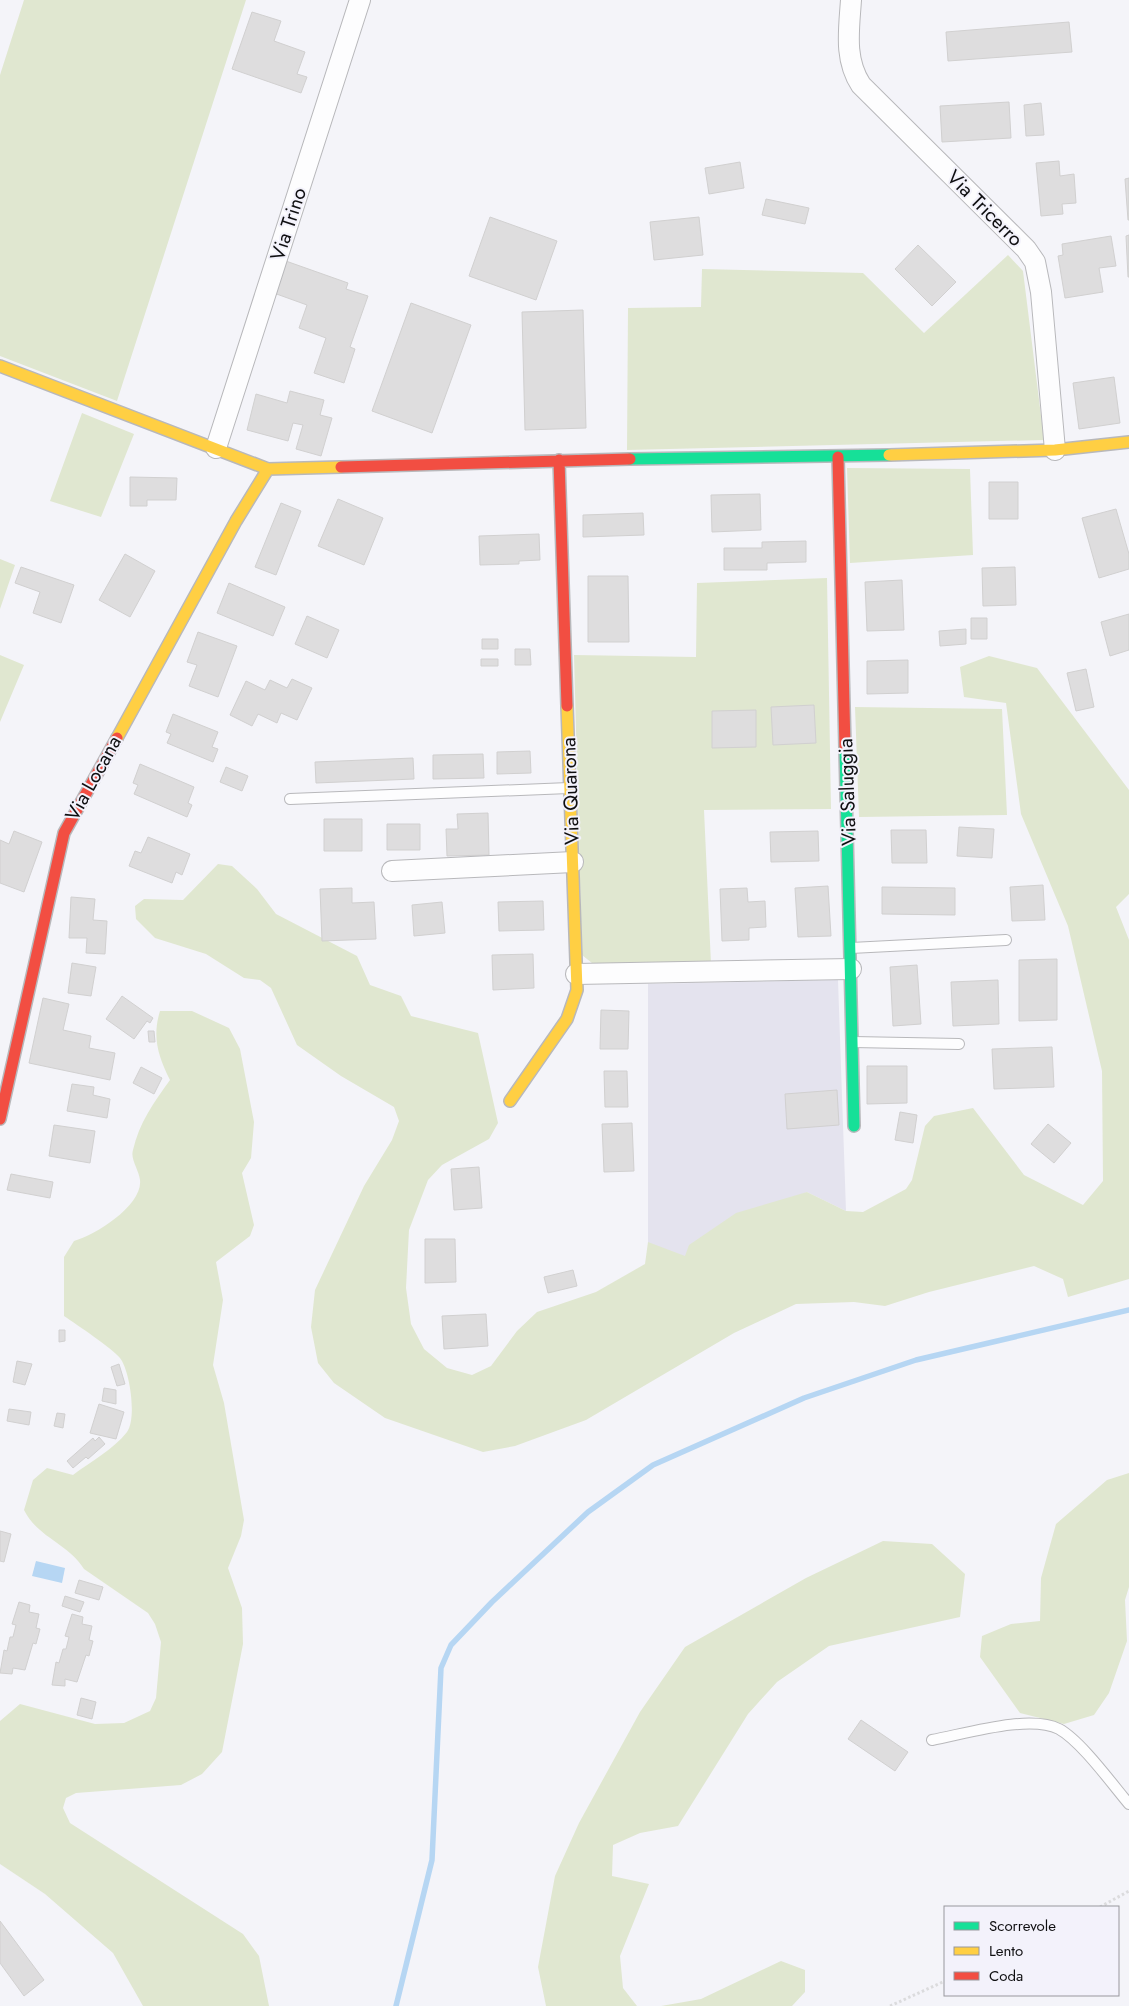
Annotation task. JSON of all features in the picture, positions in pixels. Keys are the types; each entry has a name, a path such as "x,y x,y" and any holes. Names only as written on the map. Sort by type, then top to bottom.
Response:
{"street":[{"name":"Via Trino","path":"216,448 360,0"},
{"name":"Via Tricerro","path":"852,0 849,51 852,68 861,85 1026,249 1035,262 1041,292 1055,450"},
{"path":"0,366 268,469 559,460 838,457 1055,450 1129,442"},
{"name":"Via Saluggia","path":"838,457 854,1126"},
{"name":"Via Quarona","path":"510,1101 571,1012 576,997 559,460"},
{"name":"Via Locana","path":"0,1119 64,833 236,521 268,469"},
{"path":"392,871 573,862"},
{"path":"576,974 851,969"}],"lane":[{"path":"290,799 570,788"},
{"path":"851,948 1006,940"},
{"path":"853,1042 959,1044"},
{"path":"932,1740 1030,1722 1050,1726 1072,1740 1129,1804"}],"path":[{"path":"1102,1906 1129,1891"},
{"path":"890,2006 944,1981"}],"shaded area":[{"path":"838,980 846,1211 807,1192 685,1257 648,1243 648,984"}],"green space":[{"path":"24,0 246,0 117,401 0,356 0,75"},
{"path":"1008,255 1023,271 1044,440 627,450 628,308 701,307 702,269 863,273 924,333"},
{"path":"82,413 134,434 101,517 50,501"},
{"path":"847,468 970,469 973,555 850,563"},
{"path":"0,559 15,565 0,609"},
{"path":"827,578 831,809 704,810 711,964 597,967 582,955 574,655 696,657 697,583"},
{"path":"0,655 24,665 0,722"},
{"path":"989,656 1037,668 1129,790 1129,894 1116,907 1129,940 1129,1279 1068,1297 1063,1279 1034,1266 929,1292 885,1306 854,1302 796,1304 734,1333 586,1420 515,1446 483,1452 385,1418 334,1383 318,1363 311,1327 315,1290 364,1186 392,1140 399,1121 394,1107 341,1076 297,1045 271,988 260,980 244,978 206,954 155,938 136,919 135,906 144,899 183,900 218,864 232,866 257,889 276,914 357,956 370,985 401,996 411,1016 478,1033 498,1123 489,1139 442,1165 428,1180 409,1230 406,1288 411,1324 424,1349 447,1368 472,1375 491,1366 517,1331 537,1312 596,1292 645,1264 648,1242 685,1256 689,1245 736,1213 807,1192 846,1211 863,1212 906,1189 912,1180 925,1126 934,1116 973,1108 1024,1175 1083,1205 1103,1181 1102,1071 1068,926 1021,814 1006,703 964,697 960,667"},
{"path":"855,707 1002,709 1007,815 859,817"},
{"path":"160,1011 192,1011 229,1028 240,1049 254,1122 251,1158 242,1173 254,1225 250,1236 216,1262 223,1300 213,1365 224,1403 244,1520 241,1536 228,1568 242,1608 243,1644 222,1752 202,1774 181,1785 76,1793 66,1798 63,1808 70,1823 243,1934 259,1956 269,2006 143,2006 113,1953 45,1894 0,1864 0,1721 20,1704 95,1724 124,1723 150,1711 156,1698 161,1642 155,1624 148,1613 84,1569 70,1553 37,1527 24,1510 33,1480 47,1468 73,1475 102,1455 122,1438 130,1425 132,1416 131,1395 124,1364 116,1354 64,1316 64,1257 74,1241 105,1226 116,1218 126,1209 139,1190 140,1180 132,1153 139,1131 148,1113 170,1080 159,1054 156,1038"},
{"path":"1129,1473 1129,1587 1125,1600 1127,1641 1109,1693 1094,1715 1064,1724 1020,1713 980,1657 982,1636 1011,1624 1040,1621 1041,1578 1056,1524 1107,1480"},
{"path":"883,1541 932,1544 965,1574 960,1617 829,1646 777,1682 748,1714 678,1826 640,1833 613,1845 612,1876 649,1884 620,1956 623,1988 637,2006 546,2006 538,1967 555,1876 579,1823 640,1712 685,1647 806,1578"},
{"path":"781,1961 805,1970 805,1992 792,2006 661,2006 701,1999"}],"water":[{"path":"36,1561 65,1568 62,1583 32,1576"}],"building":[{"path":"252,12 281,21 274,41 305,52 297,74 307,77 301,93 232,69"},
{"path":"1069,22 1072,52 948,61 946,32"},
{"path":"1009,102 1011,138 942,142 940,106"},
{"path":"1041,103 1044,135 1026,136 1024,105"},
{"path":"1059,161 1060,176 1074,174 1076,203 1062,204 1063,214 1041,216 1036,163"},
{"path":"740,162 744,188 709,194 705,168"},
{"path":"1129,178 1129,220 1128,220 1125,179"},
{"path":"766,199 809,208 805,224 762,215"},
{"path":"490,217 557,241 536,300 469,276"},
{"path":"699,217 703,255 654,260 650,222"},
{"path":"1129,235 1129,277 1128,277 1126,236"},
{"path":"1111,236 1116,266 1099,268 1103,292 1065,298 1058,256 1063,255 1062,244"},
{"path":"918,245 956,282 932,306 895,269"},
{"path":"283,260 348,283 346,289 368,296 350,347 355,349 344,383 314,373 326,338 299,328 307,305 271,292"},
{"path":"411,303 471,325 432,433 372,411"},
{"path":"583,310 586,428 525,430 522,312"},
{"path":"1114,377 1120,423 1079,429 1073,383"},
{"path":"290,391 324,400 320,415 332,418 321,456 296,449 303,425 293,423 288,441 247,430 256,394 287,403"},
{"path":"130,477 177,478 176,500 147,500 147,506 130,506"},
{"path":"989,482 1018,482 1018,519 989,519"},
{"path":"760,494 761,530 712,532 711,495"},
{"path":"338,499 383,518 364,565 318,546"},
{"path":"281,503 301,511 276,575 255,567"},
{"path":"1116,509 1129,554 1129,569 1099,578 1082,518"},
{"path":"643,513 644,535 583,537 583,515"},
{"path":"539,534 540,560 519,561 519,564 480,565 479,536"},
{"path":"806,541 806,562 767,563 767,570 724,570 724,548 762,548 762,542"},
{"path":"125,554 155,571 130,617 99,600"},
{"path":"21,567 74,585 61,623 33,613 40,592 15,583"},
{"path":"1015,567 1016,605 983,606 982,568"},
{"path":"588,576 628,576 629,642 588,642"},
{"path":"902,580 904,630 867,631 865,582"},
{"path":"229,583 285,607 273,636 217,613"},
{"path":"1129,614 1129,650 1110,656 1101,622"},
{"path":"307,616 339,630 327,658 295,644"},
{"path":"971,618 987,618 987,639 971,639"},
{"path":"966,629 966,644 940,646 939,631"},
{"path":"198,632 237,646 218,697 189,686 197,665 187,662"},
{"path":"482,639 498,639 498,649 482,649"},
{"path":"515,649 530,649 531,665 515,665"},
{"path":"481,659 498,659 498,666 481,666"},
{"path":"908,660 908,693 867,694 867,661"},
{"path":"1086,669 1094,707 1076,711 1067,673"},
{"path":"292,679 312,688 297,720 281,713 277,723 258,714 252,726 230,715 246,681 265,690 270,680 287,688"},
{"path":"814,705 816,743 773,745 771,707"},
{"path":"756,710 756,747 712,748 712,711"},
{"path":"173,714 218,732 212,747 218,749 213,762 167,743 171,734 166,732"},
{"path":"530,751 531,773 497,774 497,752"},
{"path":"483,754 484,778 433,779 433,755"},
{"path":"413,758 414,779 316,783 315,762"},
{"path":"140,764 194,787 188,803 192,805 187,817 134,794 138,785 133,783"},
{"path":"226,767 248,776 242,791 220,782"},
{"path":"488,813 489,855 447,856 446,829 458,829 457,814"},
{"path":"324,819 362,819 362,851 324,851"},
{"path":"387,824 420,824 420,850 387,850"},
{"path":"959,827 994,829 992,858 957,856"},
{"path":"891,830 926,830 927,863 892,863"},
{"path":"14,831 42,842 24,892 0,883 0,840 9,844"},
{"path":"818,831 819,861 771,862 770,832"},
{"path":"148,837 190,854 182,875 176,872 172,883 129,866 135,851 141,853"},
{"path":"1043,885 1045,920 1012,921 1010,887"},
{"path":"828,886 831,936 798,937 795,888"},
{"path":"882,887 955,888 955,915 882,914"},
{"path":"352,888 352,903 374,902 376,939 322,941 320,889"},
{"path":"747,888 748,902 765,901 766,927 749,928 749,940 722,941 720,889"},
{"path":"71,897 95,899 93,920 107,921 105,954 86,953 87,938 69,938"},
{"path":"543,901 544,930 499,931 498,902"},
{"path":"442,902 445,933 414,936 412,905"},
{"path":"533,954 534,988 493,990 492,955"},
{"path":"1057,959 1057,1020 1019,1021 1019,960"},
{"path":"72,963 96,967 91,996 68,993"},
{"path":"917,965 921,1024 893,1026 890,967"},
{"path":"998,980 999,1024 953,1026 951,982"},
{"path":"122,996 153,1018 150,1023 147,1021 134,1039 106,1019"},
{"path":"43,998 69,1004 63,1030 91,1036 89,1048 115,1053 110,1080 29,1063"},
{"path":"601,1010 629,1011 628,1049 600,1049"},
{"path":"148,1031 154,1031 155,1042 149,1042"},
{"path":"1052,1047 1054,1087 994,1089 992,1049"},
{"path":"867,1066 907,1066 907,1103 867,1104"},
{"path":"141,1067 162,1078 154,1094 133,1083"},
{"path":"604,1071 627,1071 628,1107 605,1107"},
{"path":"72,1084 94,1087 93,1095 110,1099 107,1118 67,1111"},
{"path":"837,1090 839,1125 787,1129 785,1094"},
{"path":"900,1112 917,1115 913,1143 895,1140"},
{"path":"632,1123 634,1171 604,1172 602,1124"},
{"path":"1048,1124 1071,1143 1054,1163 1031,1144"},
{"path":"54,1125 95,1131 90,1163 49,1156"},
{"path":"479,1167 482,1208 454,1210 451,1169"},
{"path":"11,1174 53,1182 50,1198 7,1190"},
{"path":"425,1239 455,1239 456,1282 425,1283"},
{"path":"573,1270 577,1286 548,1293 544,1277"},
{"path":"486,1314 488,1346 444,1349 442,1316"},
{"path":"59,1330 65,1330 65,1341 59,1342"},
{"path":"17,1361 32,1364 25,1385 13,1382"},
{"path":"119,1364 125,1384 117,1386 111,1367"},
{"path":"104,1388 116,1390 116,1404 102,1401"},
{"path":"99,1404 124,1412 116,1439 90,1433"},
{"path":"9,1409 31,1412 29,1425 7,1421"},
{"path":"57,1413 65,1414 63,1428 54,1426"},
{"path":"99,1437 105,1444 88,1459 86,1457 73,1468 67,1461 93,1438 95,1441"},
{"path":"0,1531 11,1534 4,1562 0,1561"},
{"path":"79,1580 103,1587 99,1600 75,1593"},
{"path":"65,1596 84,1602 80,1612 62,1606"},
{"path":"19,1602 30,1605 29,1612 39,1614 36,1628 40,1629 36,1644 33,1643 25,1670 13,1668 12,1674 0,1673 4,1650 7,1651 10,1637 13,1637 16,1625 12,1624"},
{"path":"72,1614 83,1617 82,1624 92,1626 89,1640 93,1641 89,1656 86,1655 77,1682 65,1679 65,1686 52,1685 56,1662 59,1663 63,1649 66,1649 69,1637 65,1636"},
{"path":"81,1698 96,1702 92,1719 77,1715"},
{"path":"861,1720 908,1752 895,1771 848,1739"},
{"path":"0,1921 44,1980 24,1996 0,1963"}],"waterway":[{"path":"396,2006 432,1860 441,1668 451,1645 492,1602 588,1512 653,1465 804,1398 916,1360 1129,1310"}],"traffic: fast":[{"path":"630,459 889,455"},
{"path":"845,748 854,1126"}],"traffic: slow":[{"path":"0,366 268,469 341,467"},
{"path":"889,455 1055,450 1129,442"},
{"path":"117,738 236,521 268,469"},
{"path":"510,1101 567,1019 577,990 567,706"}],"traffic: jam":[{"path":"838,457 845,748"},
{"path":"341,467 630,459"},
{"path":"559,460 567,706"},
{"path":"0,1119 64,833 117,738"}]}
